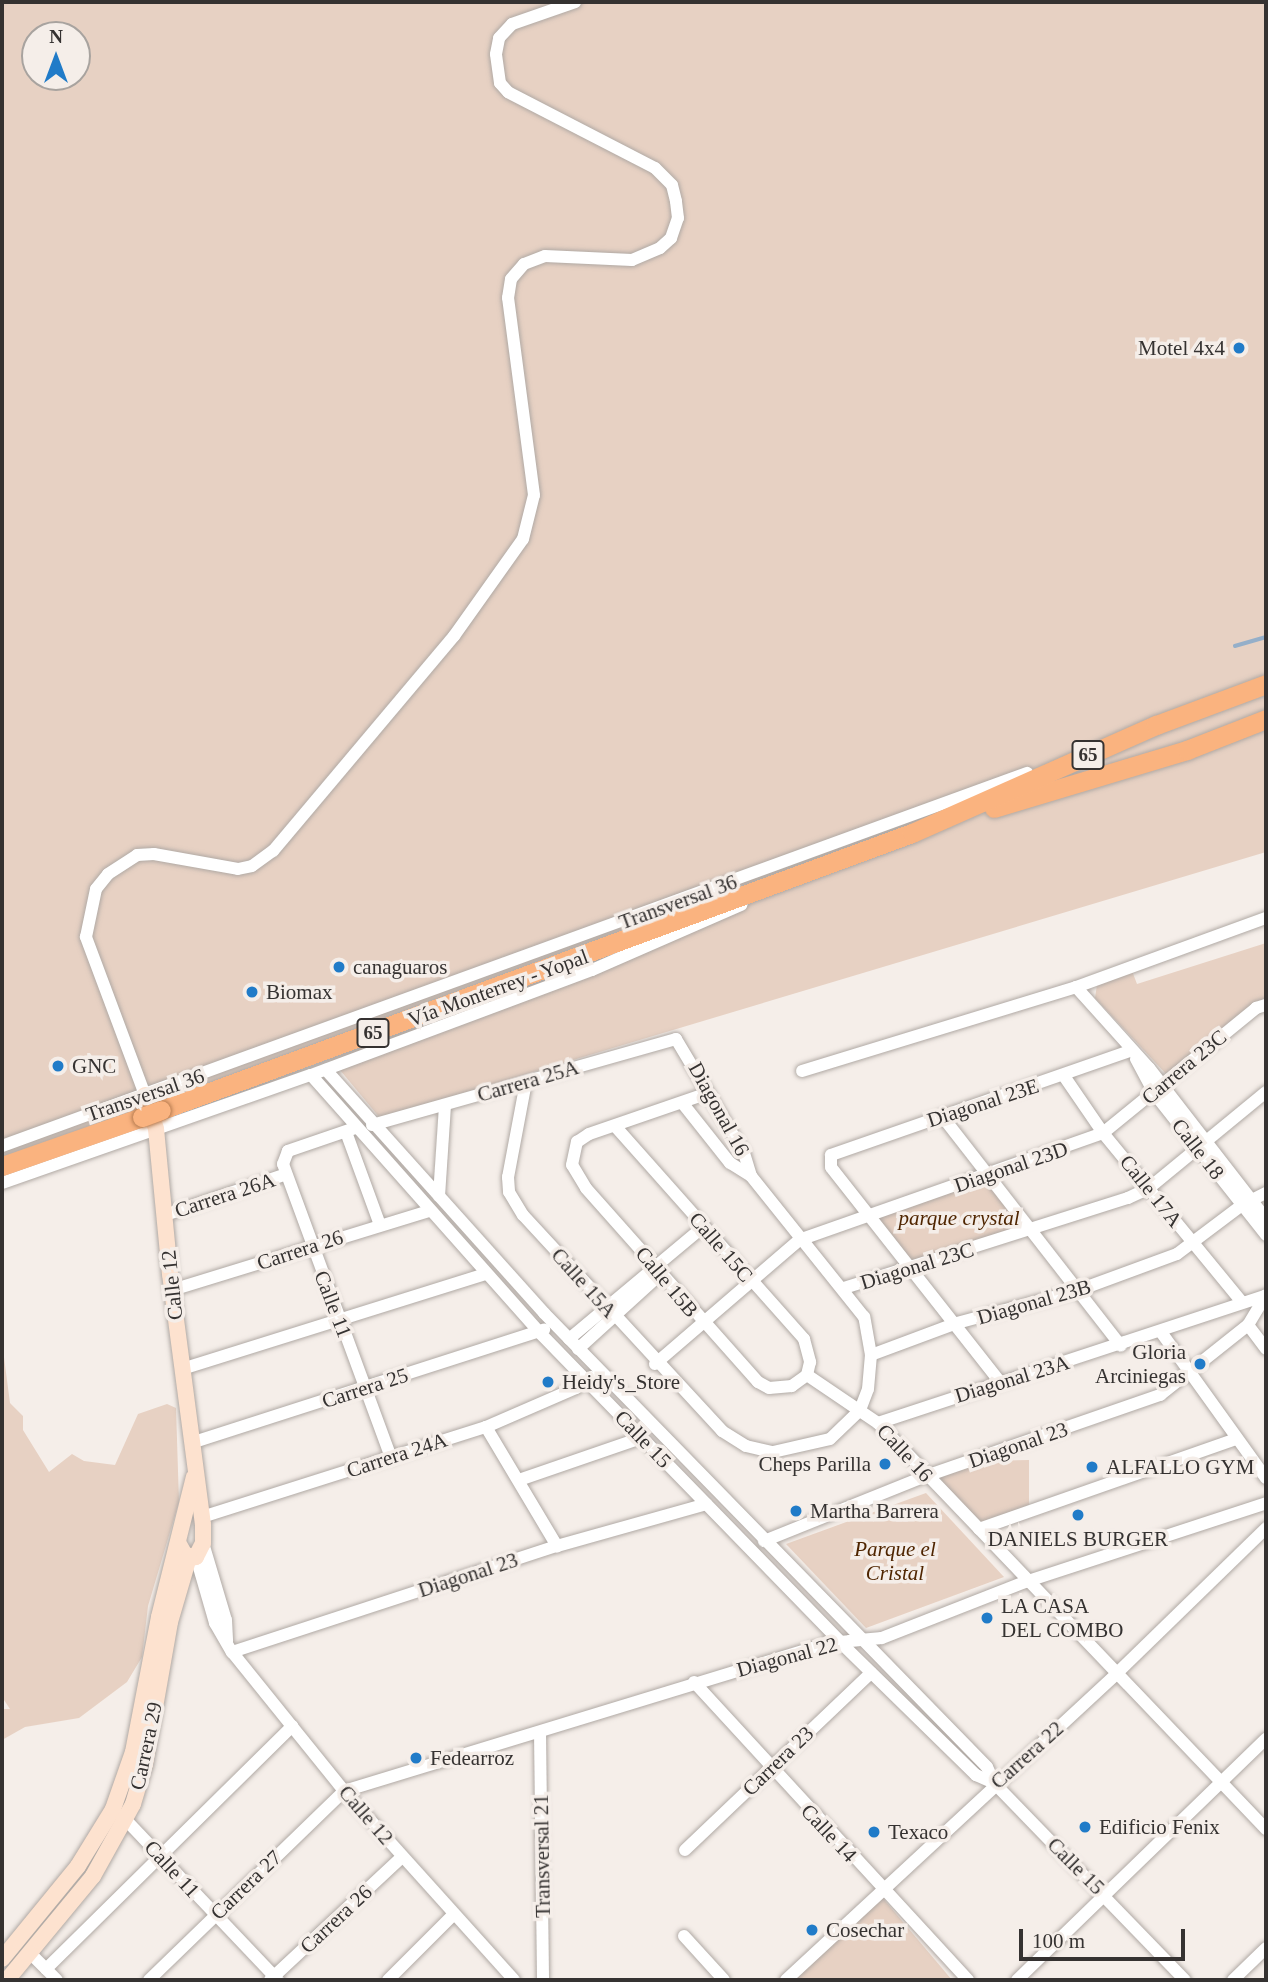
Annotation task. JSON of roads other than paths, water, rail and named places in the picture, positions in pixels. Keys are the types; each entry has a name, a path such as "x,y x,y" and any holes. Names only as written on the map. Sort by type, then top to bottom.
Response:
{"highway":[{"name":"Vía Monterrey - Yopal","path":"912,833 1156,725 1266,684"},
{"name":"Vía Monterrey - Yopal","path":"2,1166 153,1118 912,833 1187,750 1266,719"}],"main road":[{"name":"Calle 12","path":"145,1095 153,1118 194,1478"},
{"name":"Carrera 29","path":"7,1980 93,1876 125,1819 145,1764 170,1622 196,1552 202,1517 194,1478"},
{"name":"Carrera 29","path":"2,1959 78,1867 113,1809 132,1752 159,1617 194,1478"},
{"path":"179,1544 196,1552"}],"street":[{"path":"145,1095 86,937 96,889 114,868 137,856 154,854 238,869 252,866 273,851 454,636 523,539 534,495 508,298 512,279 524,264 545,256 632,260 660,248 671,237 678,218 677,201 672,185 655,168 508,92 500,83 496,54 499,38 512,23 575,2"},
{"name":"Transversal 36","path":"2,1146 1156,725"},
{"name":"Transversal 36","path":"2,1183 153,1118 326,1070 659,944 820,867"},
{"path":"802,1071 1076,987 1266,918"},
{"name":"Calle 18","path":"1076,987 1133,1055 1247,1202 1266,1235"},
{"name":"Carrera 23C","path":"1103,1133 1256,1008 1266,1006"},
{"name":"Carrera 25A","path":"372,1125 668,1039 682,1043"},
{"name":"Diagonal 16","path":"682,1043 748,1160 751,1177"},
{"name":"Diagonal 23E","path":"867,1214 831,1167 835,1150 1133,1055"},
{"name":"Calle 15","path":"326,1070 372,1125 554,1324 987,1767 994,1783 1185,1980"},
{"name":"Calle 15","path":"311,1075 351,1130 641,1438 839,1641 976,1775 994,1783"},
{"name":"Calle 17A","path":"1063,1076 1103,1133 1242,1302"},
{"name":"Calle 15A","path":"526,1082 511,1141 509,1192 523,1215 655,1364 722,1431 746,1446 773,1452 802,1449 830,1439 860,1410"},
{"path":"1149,1188 1266,1091"},
{"path":"615,1126 708,1093"},
{"name":"Calle 16","path":"683,1104 730,1163 751,1177 799,1240 844,1288 863,1317 871,1355 860,1410 878,1423 1025,1582 1266,1829"},
{"path":"439,1196 445,1105"},
{"path":"942,1116 985,1176 1079,1290 1121,1346"},
{"name":"Calle 15B","path":"615,1126 589,1134 577,1142 572,1154 575,1176 702,1323 769,1388 792,1386 807,1375"},
{"name":"Calle 15C","path":"615,1126 804,1339 810,1362 807,1375"},
{"path":"351,1130 380,1225"},
{"name":"Calle 11","path":"351,1130 288,1151 283,1157 285,1175 391,1458"},
{"name":"Diagonal 23D","path":"655,1364 799,1240 1103,1133"},
{"name":"Carrera 26A","path":"165,1215 285,1175"},
{"name":"Diagonal 23C","path":"844,1288 1030,1232 1149,1188"},
{"name":"Diagonal 23B","path":"871,1355 957,1323 1079,1290 1194,1244 1247,1202 1266,1193"},
{"name":"Calle 18","path":"1247,1202 1266,1219"},
{"name":"Carrera 26","path":"173,1290 428,1211"},
{"path":"867,1214 909,1269 957,1323 1000,1382"},
{"path":"442,1226 458,1217"},
{"path":"574,1344 610,1313 648,1272 657,1270 703,1227"},
{"path":"182,1369 485,1274"},
{"path":"1191,1375 1248,1325 1266,1295"},
{"name":"Diagonal 23A","path":"878,1423 1000,1382 1121,1346 1266,1295"},
{"name":"Carrera 25","path":"191,1443 540,1333 554,1324"},
{"path":"1248,1325 1266,1349"},
{"path":"1161,1332 1266,1478"},
{"path":"588,1381 599,1370"},
{"path":"807,1375 860,1410"},
{"name":"Diagonal 23","path":"764,1541 926,1476 1160,1395 1191,1375"},
{"name":"Carrera 24A","path":"202,1517 486,1427 588,1381"},
{"path":"486,1427 557,1546"},
{"path":"519,1480 641,1438"},
{"path":"979,1530 1236,1439"},
{"name":"Diagonal 22","path":"344,1790 540,1732 694,1682 839,1641 882,1637 1025,1582 1266,1503"},
{"name":"Diagonal 23","path":"230,1646 557,1546 705,1504"},
{"name":"Carrera 22","path":"786,1980 994,1783 1115,1675 1266,1528"},
{"name":"Calle 12","path":"196,1552 215,1623 230,1646 344,1790 512,1980"},
{"name":"Carrera 23","path":"685,1850 872,1673"},
{"name":"Calle 14","path":"694,1682 769,1768 968,1980"},
{"path":"46,1969 158,1854 292,1726"},
{"name":"Transversal 21","path":"540,1732 543,1980"},
{"path":"1017,1980 1266,1739"},
{"name":"Carrera 27","path":"149,1980 344,1790"},
{"name":"Calle 11","path":"125,1819 274,1979"},
{"name":"Carrera 26","path":"274,1979 402,1857"},
{"path":"387,1980 454,1914"},
{"path":"684,1936 724,1980"},
{"path":"1233,1980 1266,1948"},
{"path":"30,1953 57,1980"}],"waterway":[{"path":"1235,646 1266,637"}],"place":[{"name":"Motel 4x4","path":"1239,348"},
{"name":"canaguaros","path":"339,967"},
{"name":"Biomax","path":"252,992"},
{"name":"GNC","path":"58,1066"},
{"name":"Gloria Arciniegas","path":"1200,1364"},
{"name":"Heidy's_Store","path":"548,1382"},
{"name":"Cheps Parilla","path":"885,1464"},
{"name":"ALFALLO GYM","path":"1092,1467"},
{"name":"Martha Barrera","path":"796,1511"},
{"name":"DANIELS BURGER","path":"1078,1515"},
{"name":"LA CASA DEL COMBO","path":"987,1618"},
{"name":"Fedearroz","path":"416,1758"},
{"name":"Edificio Fenix","path":"1085,1827"},
{"name":"Texaco","path":"874,1832"},
{"name":"Cosechar","path":"812,1930"}],"park label":[{"name":"parque crystal","path":"959,1218"},
{"name":"Parque el Cristal","path":"895,1561"}]}
